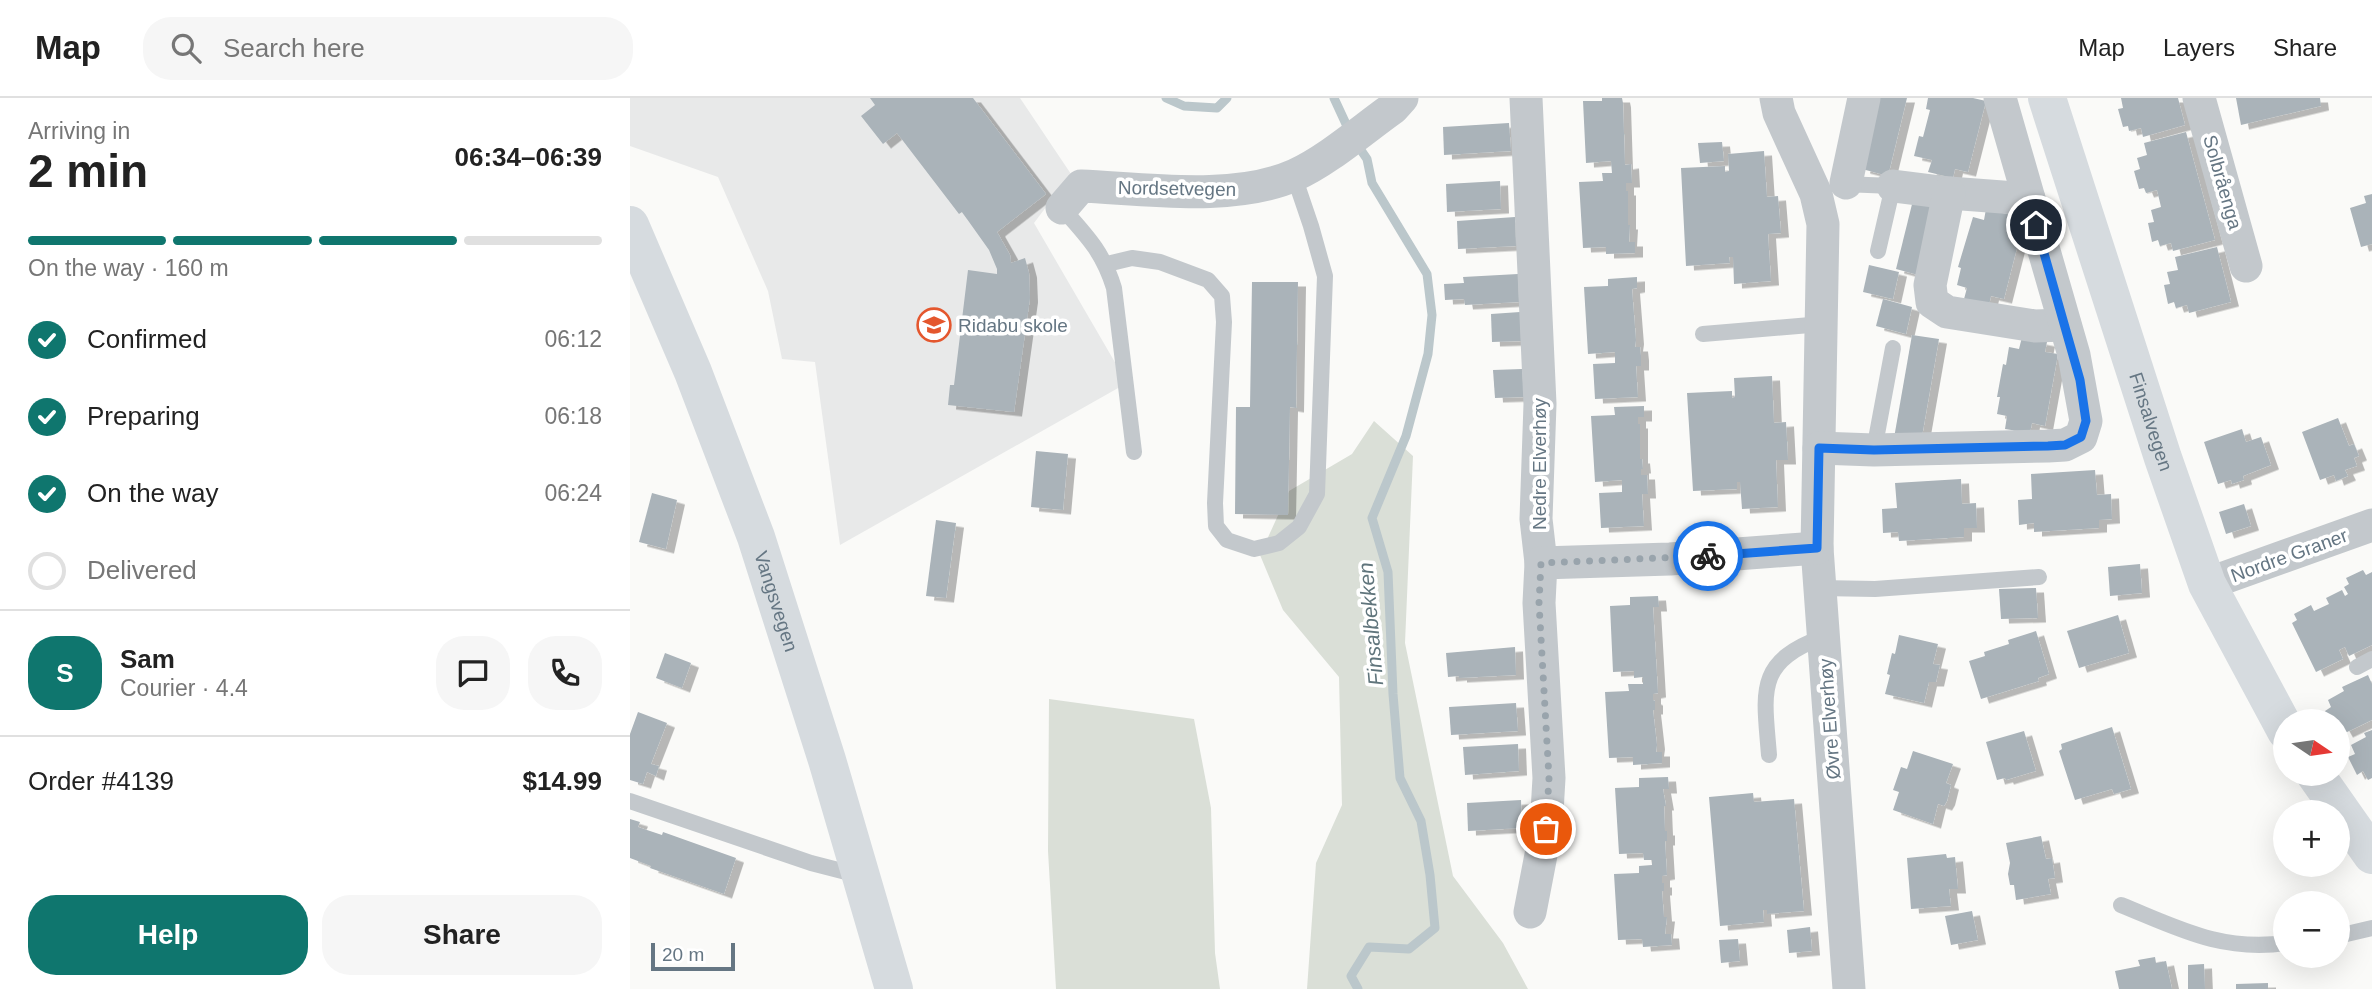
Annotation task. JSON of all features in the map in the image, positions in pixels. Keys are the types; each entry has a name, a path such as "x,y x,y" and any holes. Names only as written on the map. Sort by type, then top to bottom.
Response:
{"main road":[{"name":"Finsalvegen","path":"2047,98 2163,458 2207,584 2274,709"},
{"name":"Vangsvegen","path":"630,225 693,372 756,537 828,760 894,989"},
{"path":"2323,786 2372,855"}],"street":[{"name":"Nedre Elverhøy","path":"1526,98 1540,404 1535,519 1541,563 1539,603 1549,778 1546,829 1530,912"},
{"name":"Øvre Elverhøy","path":"1776,98 1779,113 1831,188"},
{"name":"Øvre Elverhøy","path":"1849,989 1817,548 1823,224 1831,188 1864,98"},
{"path":"1819,448 1874,450 2065,445 2081,437 2086,421 2085,405 2074,355 2000,98"},
{"name":"Solbråenga","path":"2199,98 2246,266"},
{"name":"Nordsetvegen","path":"1062,208 1081,186 1186,192 1244,190 1294,176 1322,159 1397,103"},
{"path":"1893,186 2029,200"},
{"path":"1949,193 1930,285 1932,302 1947,312 2035,326 2065,325"},
{"name":"Nordre Graner","path":"2207,584 2372,525"},
{"path":"1541,563 1670,559 1817,548"}],"lane":[{"path":"1107,264 1132,258 1160,262 1208,280 1222,296 1224,322 1216,526 1227,540 1254,548 1279,543 1299,527 1317,494 1325,276 1294,176"},
{"path":"1831,188 1893,186 1878,251"},
{"path":"1062,208 1107,264 1115,288 1134,452"},
{"path":"1703,334 1822,324"},
{"path":"1874,450 1893,348"},
{"path":"1820,588 1875,589 2039,577"},
{"path":"1769,755 1765,703 1769,680 1779,661 1802,645 1823,637"},
{"path":"630,801 811,863 846,872 860,871"},
{"path":"2121,905 2205,939 2243,946 2273,944"},
{"path":"2350,933 2372,928"}],"shaded area":[{"name":"Ridabu skole","path":"630,98 1020,98 1071,174 1034,223 1127,383 840,545 815,362 782,359 768,291 718,177 630,146"},
{"path":"1374,421 1413,456 1405,643 1453,876 1503,943 1528,989 1307,989 1316,863 1342,805 1339,677 1283,610 1260,555 1289,491 1352,454"},
{"path":"1049,699 1194,719 1211,808 1215,953 1220,989 1056,989 1048,851"}],"building":[{"path":"870,98 973,98 1046,194 997,232 1010,255 1011,263 1025,258 1029,273 1030,298 1014,412 948,405 950,385 954,385 968,270 997,274 997,269 989,250 962,212 959,214 897,133 883,144 861,116 875,105"},
{"path":"1602,98 1622,98 1625,165 1631,164 1632,183 1626,183 1629,242 1635,242 1635,253 1606,254 1606,247 1583,248 1579,182 1603,181 1602,173 1612,173 1611,161 1586,163 1583,101 1602,101"},
{"path":"1879,98 1907,98 1888,176 1862,169"},
{"path":"1928,98 1973,98 1986,101 1968,172 1955,169 1953,178 1928,172 1932,160 1914,156 1919,136 1923,137 1930,110 1926,109"},
{"path":"2121,98 2178,98 2185,125 2143,137 2141,128 2129,131 2128,126 2123,127 2118,109 2123,108"},
{"path":"2236,98 2320,98 2321,106 2241,125"},
{"path":"1509,123 1511,151 1444,155 1443,127"},
{"path":"2186,132 2215,240 2173,251 2171,243 2160,246 2158,240 2152,242 2148,223 2154,222 2151,210 2161,207 2157,190 2146,193 2144,188 2139,189 2134,171 2140,169 2137,158 2147,155 2144,143"},
{"path":"1722,142 1724,161 1700,163 1698,143"},
{"path":"1764,151 1767,197 1778,196 1781,233 1768,234 1771,281 1734,284 1733,257 1729,257 1730,263 1686,266 1681,168 1725,166 1725,172 1729,171 1728,154"},
{"path":"1500,181 1501,209 1447,212 1446,184"},
{"path":"1915,192 1941,199 1922,276 1896,269"},
{"path":"2372,194 2372,244 2361,247 2350,208 2366,203 2364,196"},
{"path":"1986,209 2011,215 2008,225 2022,228 2004,299 1991,296 1989,305 1964,299 1967,288 1957,285 1961,268 1958,267 1973,217 1984,220"},
{"path":"1515,217 1516,246 1458,249 1457,221"},
{"path":"2217,247 2231,302 2189,313 2187,305 2176,308 2174,302 2168,304 2164,285 2170,284 2167,272 2178,270 2175,257"},
{"path":"1869,265 1899,272 1893,299 1863,292"},
{"path":"1518,274 1519,302 1465,305 1464,299 1445,300 1444,284 1464,283 1463,277"},
{"path":"1637,277 1637,288 1632,289 1635,347 1640,347 1641,356 1641,366 1636,366 1638,397 1595,399 1593,364 1615,363 1615,352 1588,354 1584,287 1608,286 1608,279"},
{"path":"1252,282 1298,282 1296,408 1290,407 1288,515 1235,514 1236,407 1250,407"},
{"path":"1883,299 1912,307 1906,334 1876,326"},
{"path":"1520,312 1521,341 1492,342 1491,314"},
{"path":"1912,335 1939,339 1921,442 1894,438"},
{"path":"2022,337 2047,342 2045,352 2058,354 2045,426 2032,423 2030,433 2005,429 2007,416 1997,414 2003,364 2006,365 2009,347 2019,349"},
{"path":"1522,369 1524,397 1495,398 1493,370"},
{"path":"1772,376 1774,423 1786,422 1788,460 1776,460 1778,507 1742,509 1740,482 1737,482 1737,489 1693,491 1687,393 1732,391 1732,398 1735,397 1734,378"},
{"path":"1644,406 1644,417 1638,417 1638,424 1643,469 1641,475 1647,475 1648,494 1642,494 1644,526 1601,528 1599,493 1622,492 1622,480 1595,482 1591,416 1615,415 1614,407"},
{"path":"2338,418 2349,446 2354,444 2359,456 2354,458 2357,466 2345,470 2348,476 2336,481 2334,475 2320,480 2302,432"},
{"path":"2242,429 2246,442 2261,437 2271,465 2243,476 2244,480 2232,484 2231,480 2218,484 2204,442"},
{"path":"1036,451 1068,454 1063,510 1031,507"},
{"path":"2095,470 2097,495 2111,494 2112,519 2099,520 2099,528 2034,532 2034,523 2019,525 2018,500 2032,499 2031,474"},
{"path":"1961,479 1962,504 1976,503 1977,528 1964,528 1964,537 1899,541 1898,532 1883,533 1882,509 1897,508 1895,483"},
{"path":"652,493 677,500 666,549 639,542"},
{"path":"2244,504 2251,526 2226,534 2219,512"},
{"path":"936,520 956,523 946,598 926,596"},
{"path":"2140,564 2142,593 2110,596 2108,567"},
{"path":"2363,570 2366,575 2372,572 2372,645 2349,656 2345,647 2339,650 2343,659 2316,672 2292,623 2297,620 2294,614 2311,605 2314,611 2329,604 2326,598 2342,590 2345,596 2348,594 2344,587 2349,584 2346,578"},
{"path":"2036,588 2038,618 2001,619 1999,589"},
{"path":"1658,596 1659,607 1653,607 1658,693 1653,694 1653,710 1656,752 1662,752 1662,763 1633,765 1633,757 1609,758 1605,692 1629,691 1628,684 1643,684 1643,677 1634,678 1634,671 1613,672 1610,606 1630,605 1630,597"},
{"path":"2118,615 2129,653 2079,668 2067,631"},
{"path":"2036,631 2049,674 2038,678 2039,681 1981,699 1969,661 1985,656 1984,652 2009,644 2008,640"},
{"path":"1899,635 1938,644 1933,664 1940,665 1936,682 1929,682 1924,703 1885,694 1890,675 1887,674"},
{"path":"1515,647 1516,675 1448,677 1446,653"},
{"path":"665,653 691,663 682,688 656,678"},
{"path":"2368,675 2372,684 2372,720 2350,731 2350,709 2328,709 2331,707 2328,700 2344,691 2342,687"},
{"path":"1516,703 1518,731 1451,735 1449,707"},
{"path":"638,712 667,723 651,764 659,766 656,776 647,772 643,784 630,780 630,734"},
{"path":"2112,727 2131,789 2114,794 2112,789 2075,800 2059,751 2062,749 2061,744"},
{"path":"2372,730 2372,778 2368,780 2363,771 2357,775 2350,761 2350,756 2355,754 2351,745 2366,737 2364,733"},
{"path":"2024,731 2036,771 1997,780 1986,742"},
{"path":"1518,744 1519,771 1465,775 1463,747"},
{"path":"1913,751 1953,764 1946,783 1951,785 1947,801 1944,806 1938,804 1933,824 1893,810 1899,792 1893,790 1901,767 1907,769"},
{"path":"1668,777 1669,789 1663,789 1666,806 1667,875 1662,876 1662,891 1664,917 1667,917 1665,934 1671,934 1672,945 1643,947 1642,939 1618,940 1614,874 1639,873 1639,866 1652,865 1652,860 1644,860 1643,853 1619,854 1615,788 1639,787 1639,778"},
{"path":"1753,793 1754,802 1794,799 1804,911 1767,914 1767,910 1763,910 1764,922 1720,926 1709,797"},
{"path":"1521,800 1522,828 1468,831 1467,803"},
{"path":"630,819 640,822 638,827 662,835 663,832 736,858 724,894 650,868 651,866 630,858"},
{"path":"2041,836 2046,859 2052,858 2055,878 2048,879 2051,894 2016,900 2014,885 2010,885 2008,874 2010,863 2006,843"},
{"path":"1946,854 1947,858 1955,857 1958,889 1949,889 1951,906 1911,909 1907,858"},
{"path":"1972,911 1978,940 1951,945 1945,916"},
{"path":"1810,927 1812,951 1789,953 1787,930"},
{"path":"1738,939 1740,961 1721,963 1719,940"},
{"path":"2155,957 2156,963 2166,961 2172,989 2119,989 2115,971 2140,966 2138,960"},
{"path":"2204,964 2205,989 2188,989 2188,965"},
{"path":"2268,983 2268,989 2236,989 2236,984"}],"waterway":[{"name":"Finsalbekken","path":"1166,98 1184,106 1217,108 1227,98"},
{"name":"Finsalbekken","path":"1334,98 1352,137 1367,159 1372,183 1427,274 1432,315 1428,354 1406,436 1372,518 1388,572 1393,694 1400,778 1421,821 1435,928 1409,949 1369,947 1351,976 1358,989"}],"way so far":[{"path":"1546,829 1549,778 1539,603 1541,563 1708,556"}],"place":[{"name":"Ridabu skole","path":"934,325"}],"route":[{"path":"1708,556 1817,548 1819,448 1874,450 2048,446 2065,445 2081,437 2086,421 2080,380 2036,225"}]}
